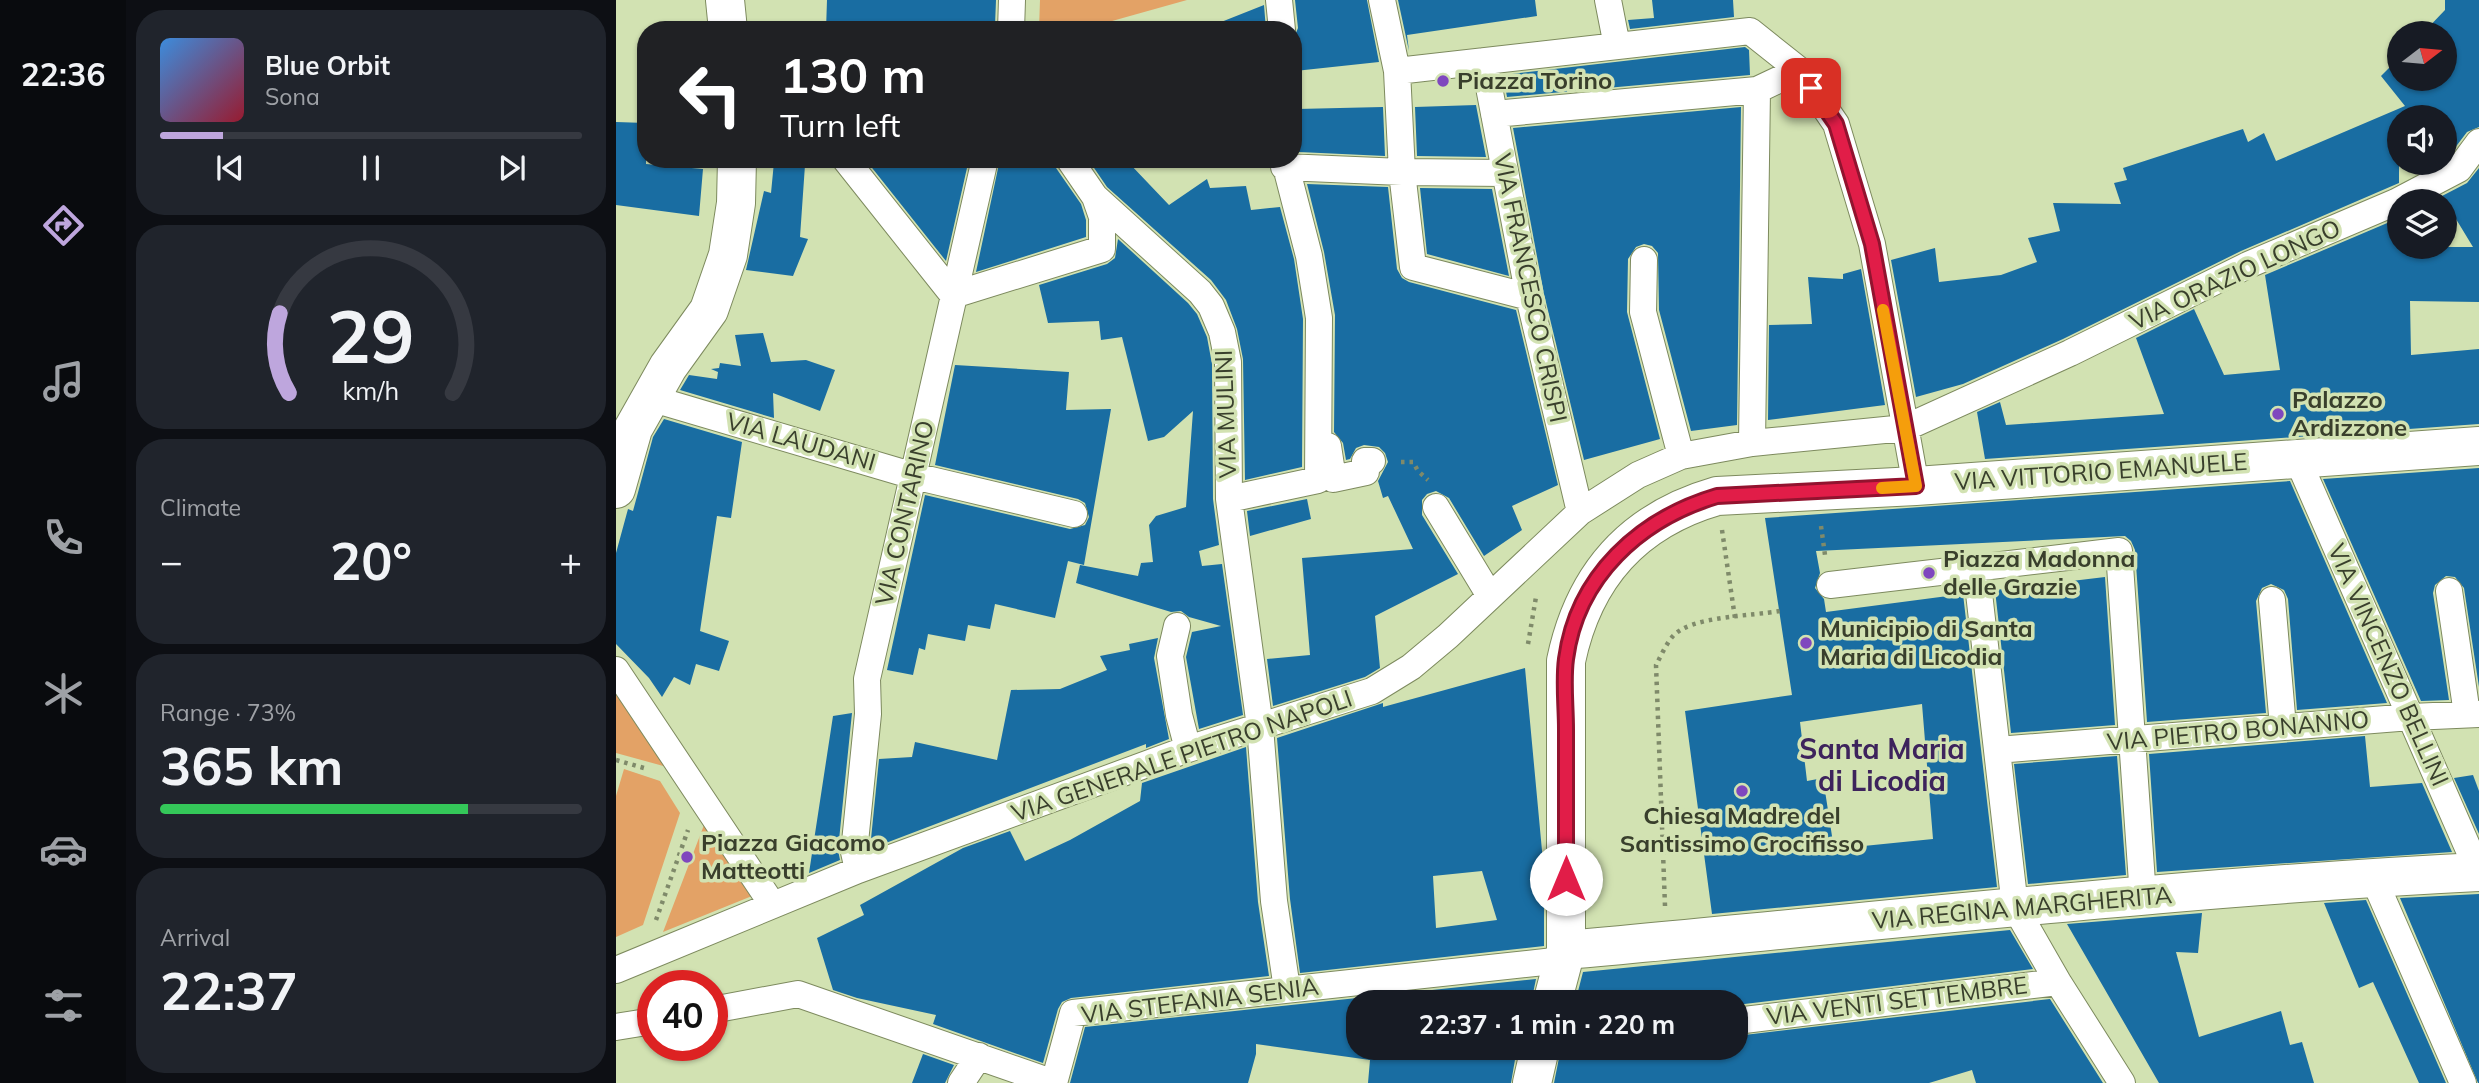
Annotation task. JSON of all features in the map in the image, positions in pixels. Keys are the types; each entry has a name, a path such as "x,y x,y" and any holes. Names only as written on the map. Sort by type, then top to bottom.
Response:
{"street":[{"path":"725,0 727,21"},
{"path":"1011,21 1012,0"},
{"path":"1279,0 1281,21"},
{"path":"1382,0 1396,65 1402,172 1413,267 1529,298"},
{"path":"1608,0 1617,46"},
{"path":"1396,65 1489,60 1750,31 1799,70 1836,124 1872,244 1916,486"},
{"name":"VIA FRANCESCO CRISPI","path":"1489,60 1493,109 1529,298 1580,512"},
{"path":"1493,109 1757,90 1799,70"},
{"path":"1752,433 1757,90"},
{"name":"VIA ORAZIO LONGO","path":"1752,433 1905,428 2248,265 2396,202 2469,164 2479,142"},
{"path":"1302,164 1402,172 1505,173"},
{"path":"616,489 633,429 668,367 709,310 728,255 736,203 737,168"},
{"path":"852,168 953,295 1102,249 1102,216 1095,197"},
{"name":"VIA CONTARINO","path":"858,870 854,852 868,714 866,679 983,168"},
{"name":"VIA MULINI","path":"1075,168 1095,197 1200,292 1211,306 1222,332 1228,362 1229,499 1260,727 1274,901 1287,989"},
{"path":"1229,499 1318,480 1319,318 1309,256 1285,168"},
{"path":"1644,260 1643,312 1678,445"},
{"name":"VIA LAUDANI","path":"650,398 914,476 1074,514"},
{"name":"VIA GENERALE PIETRO NAPOLI","path":"616,970 858,870 1188,749 1372,691 1411,667 1580,512 1638,475 1678,445 1752,433"},
{"path":"1318,435 1328,441 1333,479 1366,472 1365,461 1372,461"},
{"name":"VIA VITTORIO EMANUELE","path":"1556,990 1565,955 1566,661 1583,603 1628,542 1656,521 1691,504 1717,496 1916,486 2479,446"},
{"name":"VIA VINCENZO BELLINI","path":"2297,458 2479,873"},
{"path":"1436,506 1490,596"},
{"path":"1829,585 1977,577 2119,551 2143,897"},
{"path":"1977,577 2015,907 2058,982 2122,1083"},
{"path":"2449,591 2473,714"},
{"path":"2272,600 2283,727"},
{"path":"1177,626 1170,656 1178,715 1188,749"},
{"path":"616,670 687,772 772,904"},
{"name":"VIA PIETRO BONANNO","path":"1997,750 2473,714"},
{"name":"VIA REGINA MARGHERITA","path":"1565,955 2015,907 2373,877 2479,873"},
{"path":"2373,877 2463,1083"},
{"name":"VIA STEFANIA SENIA","path":"1054,1083 1073,1013 1565,955"},
{"name":"VIA VENTI SETTEMBRE","path":"1748,1019 2058,982"},
{"path":"728,1007 798,994 1054,1083"},
{"path":"616,1027 637,1024"},
{"path":"961,1083 979,1056"},
{"path":"1532,1083 1537,1060"}],"path":[{"path":"1372,461 1413,462 1432,484 1431,494 1436,506"},
{"path":"1815,491 1829,585"},
{"path":"1722,526 1735,618"},
{"path":"1528,644 1532,609 1539,589"},
{"path":"1665,906 1656,665 1673,636 1689,625 1705,620 1780,611"},
{"path":"659,952 653,928 692,818"}],"shaded area":[{"path":"1040,0 1187,0 1112,21 1039,21"},
{"path":"616,694 667,767 616,753"},
{"path":"624,769 660,781 680,813 643,925 616,937 616,796"},
{"path":"704,825 752,896 663,932"}],"building":[{"path":"827,0 996,0 995,21 826,21"},
{"path":"1295,0 1367,0 1379,62 1302,70 1302,21 1297,21"},
{"path":"1398,0 1535,0 1537,16 1407,35 1409,51"},
{"path":"1652,0 1733,0 1734,17 1630,29 1628,20 1654,18"},
{"path":"2445,0 2479,0 2479,127 2467,132 2457,145 2457,105 2404,105 2393,91 2457,91 2457,21 2434,21 2445,10"},
{"path":"1264,5 1265,21 1224,21"},
{"path":"1745,47 1749,50 1750,75 1507,97 1503,75"},
{"path":"2387,70 2387,84 2381,76"},
{"path":"1476,105 1486,157 1417,156 1415,107"},
{"path":"1383,107 1385,156 1302,152 1302,109"},
{"path":"1741,107 1737,425 1691,431 1659,310 1658,253 1652,246 1644,244 1636,247 1628,259 1627,312 1660,439 1584,460 1544,294 1513,128"},
{"path":"2387,114 2387,175 2399,175 2399,183 2241,251 2063,339 1963,384 1916,397 1891,260 1935,248 1939,282 2001,275 2037,262 2028,238 2060,231 2053,203 2121,204 2114,183 2127,180 2123,168 2243,129 2248,142 2264,133 2276,161"},
{"path":"616,122 637,123 637,168 703,169 699,216 616,205"},
{"path":"773,168 805,168 800,237 808,239 793,276 746,270 764,191 771,193"},
{"path":"872,168 967,168 946,261"},
{"path":"998,168 1056,168 1081,204 1086,220 1086,237 976,272"},
{"path":"1094,168 1134,168 1169,205 1207,179 1210,188 1246,186 1251,210 1280,207 1294,259 1303,319 1302,467 1245,480 1243,359 1237,329 1226,300 1211,280 1107,187"},
{"path":"2479,168 2479,302 2410,301 2411,355 2479,349 2479,424 1985,459 1977,412 2000,402 2006,425 2164,414 2136,338 2194,309 2224,375 2280,370 2265,275 2387,223 2387,259 2457,259 2457,247 2473,247 2457,221 2455,189 2467,183"},
{"path":"1307,184 1388,187 1397,269 1402,278 1516,310 1558,485 1512,506 1522,530 1484,556 1449,498 1436,491 1427,494 1422,500 1422,515 1458,574 1375,616 1380,668 1365,677 1273,706 1267,659 1310,655 1302,558 1413,549 1388,496 1383,498 1378,481 1388,462 1385,453 1379,447 1364,445 1356,448 1350,459 1346,460 1343,443 1334,432 1335,315 1324,252"},
{"path":"1420,188 1492,189 1509,276 1427,254"},
{"path":"1118,239 1197,314 1207,337 1212,364 1213,499 1219,545 1199,551 1202,566 1222,564 1243,715 1199,729 1186,657 1192,632 1221,626 1189,617 1181,611 1171,612 1076,583 1080,565 1138,576 1141,563 1153,562 1149,525 1156,516 1186,507 1193,411 1164,437 1148,441 1122,337 1101,340 1099,321 1048,323 1039,285 1107,264 1115,258"},
{"path":"1861,269 1885,405 1768,420 1769,325 1812,324 1808,277 1843,279 1843,274"},
{"path":"763,333 771,362 806,360 835,370 820,411 773,393 774,418 680,390 689,375 717,379 718,372 711,369 719,368 720,363 741,366 735,335"},
{"path":"955,365 1069,372 1066,410 1111,409 1084,565 1068,561 1055,618 995,604 990,629 968,625 965,641 928,634 925,650 919,648 913,675 887,670 925,495 1070,529 1085,525 1089,517 1085,503 1078,499 935,465"},
{"path":"664,419 742,442 731,518 717,516 700,631 729,641 719,671 696,664 690,685 674,677 662,697 649,678 616,644 616,553 628,509 633,511 653,437"},
{"path":"2479,468 2479,687 2464,588 2455,577 2446,576 2435,585 2433,593 2449,700 2421,701 2323,479"},
{"path":"2290,481 2387,703 2297,710 2288,599 2284,590 2271,584 2262,588 2256,601 2266,713 2147,722 2135,550 2125,536 1816,551 1820,573 1815,588 1824,599 1826,612 1963,594 1997,887 1712,914 1685,711 1792,695 1765,518","holes":["1922,704 1933,839 1834,849 1823,778 1807,781 1800,722"]},
{"path":"1307,499 1311,519 1250,536 1247,511"},
{"path":"2105,577 2115,725 2011,733 1995,590"},
{"path":"1158,638 1154,658 1169,739 1146,748 1146,744 870,849 879,759 912,757 915,742 997,760 1011,690 1060,689 1107,670 1100,656 1130,650 1129,644"},
{"path":"1525,668 1544,872 1544,946 1300,973 1290,899 1277,738 1383,703 1383,707","holes":["1482,871 1497,920 1436,928 1433,876"]},
{"path":"852,713 838,850 840,860 809,873 833,716"},
{"path":"2365,736 2370,787 2422,783 2452,852 2157,872 2149,754"},
{"path":"1246,747 1258,902 1269,976 1071,998 1062,1002 1058,1009 1043,1063 933,1024 936,1015 857,998 833,990 817,938 864,915 860,905 963,848 1010,831 1025,861 1070,840 1140,801 1142,783"},
{"path":"2117,756 2126,875 2028,884 2014,764"},
{"path":"2473,775 2479,791 2479,834 2454,778"},
{"path":"2479,894 2479,1083 2478,1083 2400,898"},
{"path":"2366,900 2446,1083 2419,1083 2373,982 2359,988 2324,903"},
{"path":"2202,913 2198,953 2176,952 2199,1037 2281,1011 2290,1045 2302,1042 2314,1083 2159,1083 2067,924"},
{"path":"2010,930 2033,969 1748,1004 1748,990 1578,990 1583,972"},
{"path":"1536,979 1534,990 1433,990"},
{"path":"1346,999 1346,1057 1256,1044 1248,1083 1070,1083 1085,1027"},
{"path":"2050,999 2103,1083 1976,1083 1972,1070 1929,1083 1554,1083 1559,1060 1748,1060 1748,1035"},
{"path":"923,1054 954,1065 945,1083 912,1083"},
{"path":"1370,1060 1515,1060 1511,1083 1368,1083"}],"slow traffic":[{"path":"1882,488 1916,486 1883,310"}],"place":[{"name":"Piazza Torino","path":"1443,81"},
{"name":"Palazzo Ardizzone","path":"2278,414"},
{"name":"Piazza Madonna delle Grazie","path":"1929,573"},
{"name":"Municipio di Santa Maria di Licodia","path":"1806,643"},
{"name":"Chiesa Madre del Santissimo Crocifisso","path":"1742,791"},
{"name":"Piazza Giacomo Matteotti","path":"687,857"}],"district":[{"name":"Santa Maria di Licodia","path":"1882,765"}],"route":[{"path":"1566,879 1566,661 1583,603 1628,542 1656,521 1691,504 1717,496 1916,486 1872,244 1836,124 1811,88"}]}
